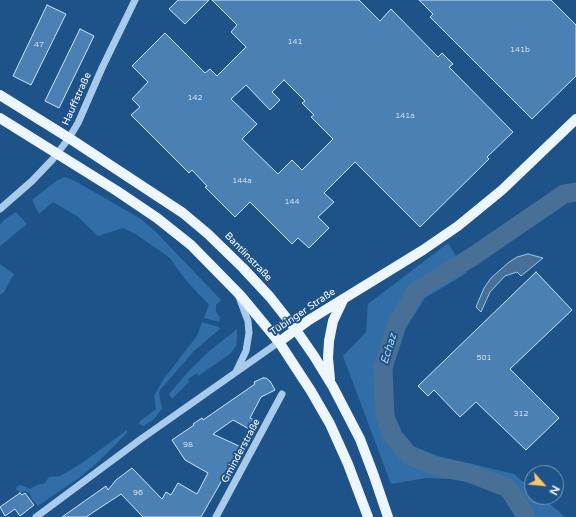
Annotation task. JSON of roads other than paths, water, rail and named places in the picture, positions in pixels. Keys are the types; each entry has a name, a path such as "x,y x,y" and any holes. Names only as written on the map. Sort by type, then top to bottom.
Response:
{"main road":[{"name":"Bantlinstraße","path":"0,96 69,138 183,213 198,225 243,268 270,297 296,330 330,383 360,439 388,517"},
{"path":"0,118 117,191 162,223 202,256 236,290 279,342 330,424 368,517"},
{"name":"Tübinger Straße","path":"279,342 309,320 423,250 473,214 502,190 576,119"},
{"path":"330,383 328,358 329,341 333,321 343,300"}],"street":[{"name":"Hauffstraße","path":"0,209 32,181 58,154 69,138 78,123 102,68 136,0"},
{"path":"235,374 246,351 249,333 248,321 236,290"},
{"name":"Tübinger Straße","path":"36,517 144,436 279,342"},
{"name":"Gminderstraße","path":"216,517 282,394"}],"waterway":[{"name":"Echaz","path":"525,517 525,514 508,488 469,473 435,466 409,455 393,436 385,417 383,367 397,324 416,291 472,257 564,194 576,192"}]}
